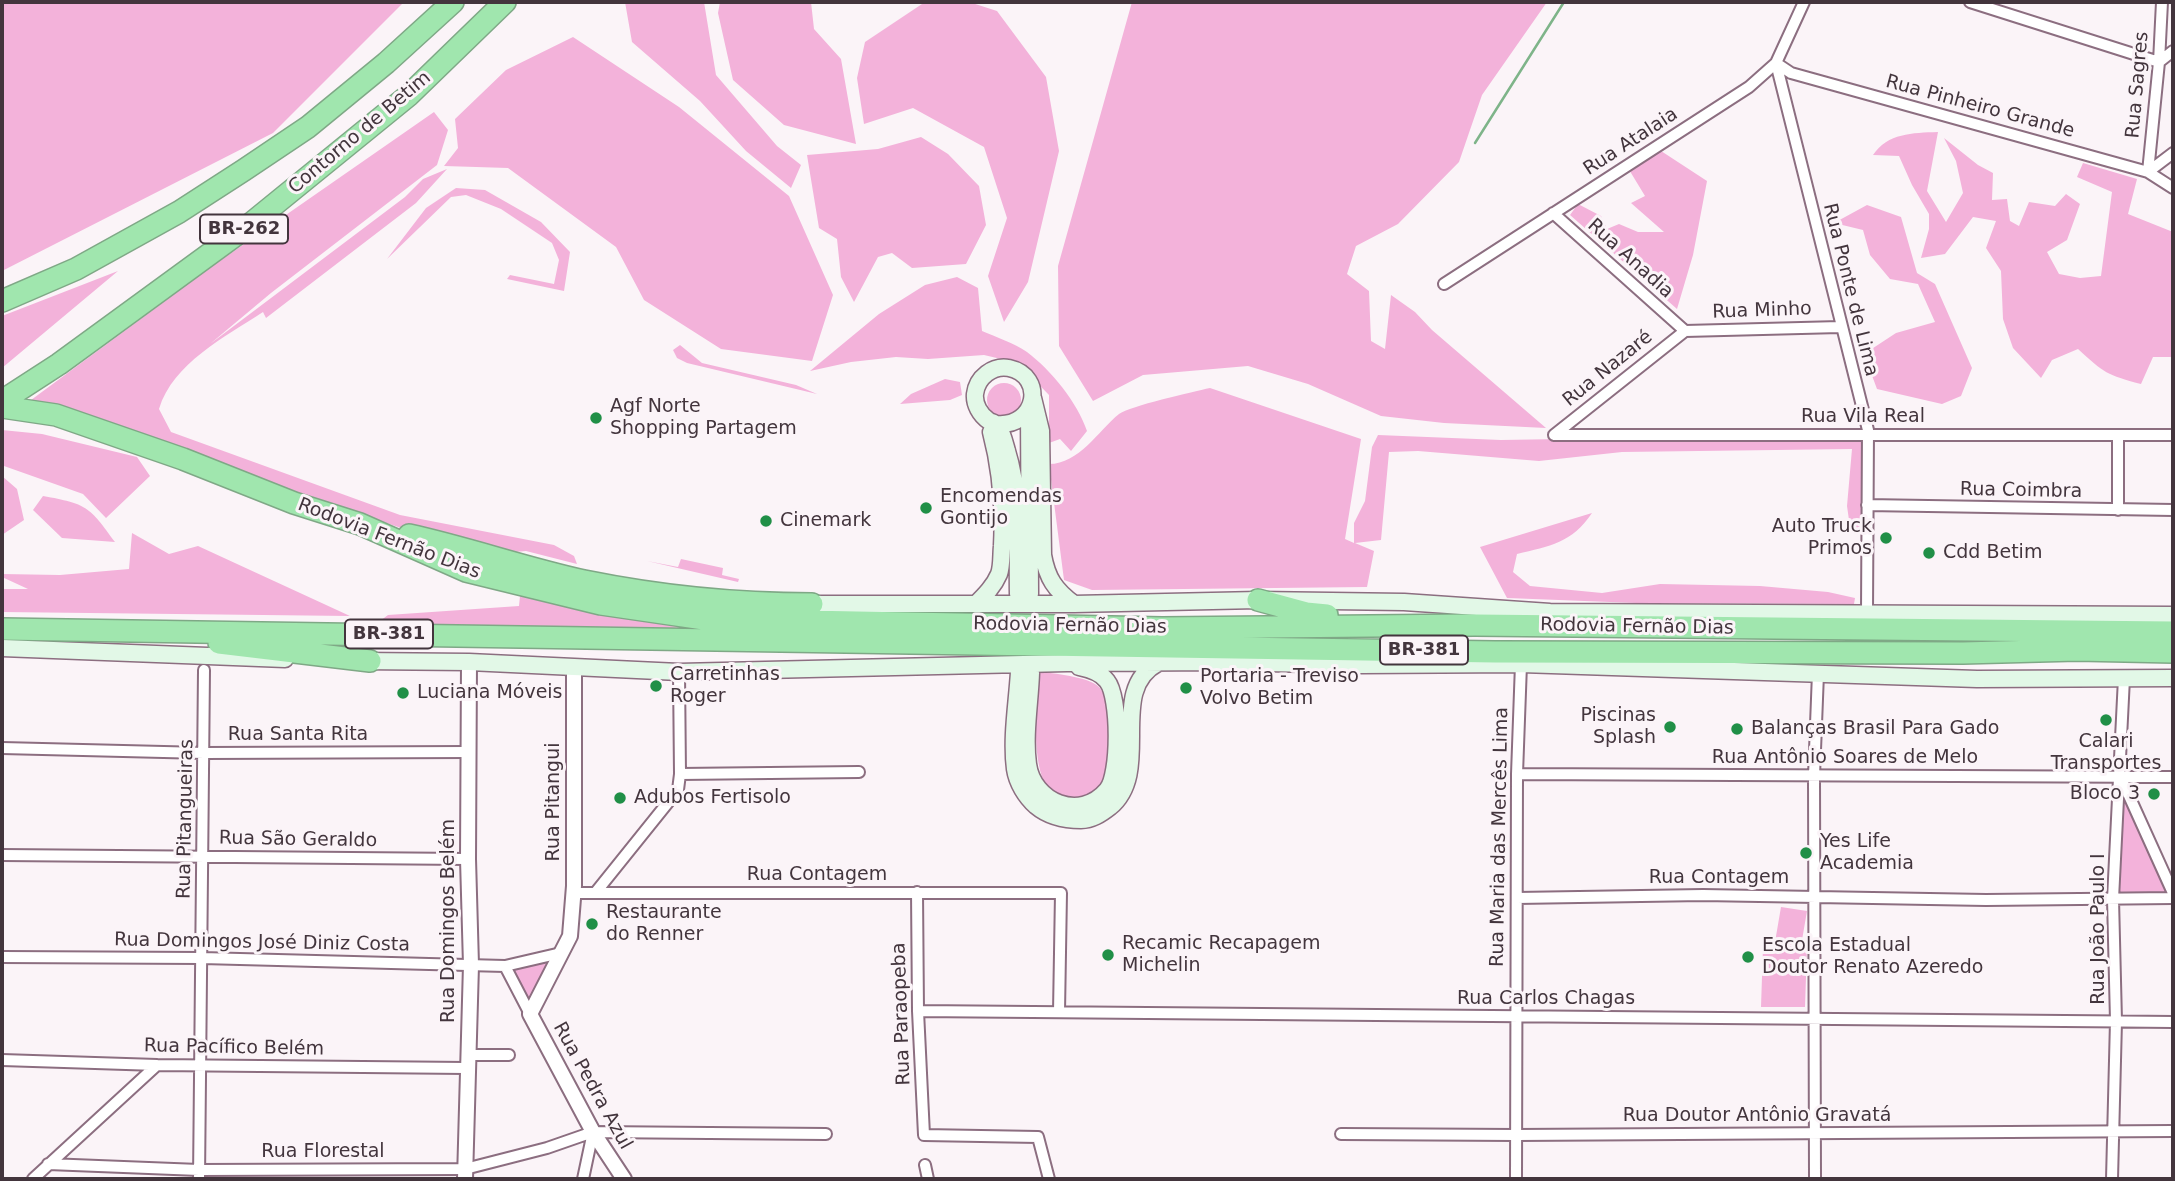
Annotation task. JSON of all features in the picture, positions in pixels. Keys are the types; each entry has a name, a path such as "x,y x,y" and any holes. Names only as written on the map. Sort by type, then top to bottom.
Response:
{"highway":[{"name":"Contorno de Betim","path":"2,301 76,269 178,212 244,170 307,127 386,63 453,2"},
{"name":"Contorno de Betim","path":"2,401 59,364 258,218 409,94 505,2"},
{"name":"Rodovia Fernão Dias","path":"2,407 55,415 183,459 294,503 360,524 466,571 601,604 704,619 1162,628 1480,625 2173,632"},
{"name":"BR-381","path":"360,524 699,598 769,604 812,604"},
{"path":"1258,600 1306,613 1480,625"},
{"name":"Rodovia Fernão Dias","path":"2,629 1259,648 1685,652 2173,652"},
{"name":"BR-381","path":"102,630 370,661"},
{"path":"1259,648 1361,665"},
{"path":"2077,650 2118,657 2173,660"}],"main road":[{"path":"1031,403 1024,594 1014,480 1007,450 992,422 979,411 975,395 982,378 993,370 1009,368 1026,378 1041,431 1045,567 1052,585 1074,604"},
{"path":"992,422 1015,423 1031,403"},
{"path":"976,604 992,587 999,572 1001,553 1003,516 992,422"},
{"name":"Rodovia Fernão Dias","path":"812,604 1074,604 1258,600 1404,602 1550,612 2173,615"},
{"name":"Rodovia Fernão Dias","path":"2,648 257,659 470,662 679,672 1159,662 1521,664 1977,679 2173,678"},
{"path":"1067,663 1094,671 1107,681 1115,699 1115,773 1107,790 1082,806 1068,807 1056,804 1045,796 1033,781 1028,758 1025,673 1014,759 1019,781 1027,797 1046,813 1062,819 1086,820 1100,815 1120,799 1125,790 1130,763 1131,710 1139,679 1146,669 1159,662"}],"street":[{"name":"Rua Atalaia","path":"1444,284 1749,87 1776,64 1804,2"},
{"path":"1970,2 2159,62 2173,51"},
{"name":"Rua Sagres","path":"2148,172 2162,2"},
{"name":"Rua Pinheiro Grande","path":"1776,64 1791,73 2148,172 2173,188"},
{"name":"Rua Ponte de Lima","path":"1776,64 1868,435 1867,612"},
{"path":"2148,172 2173,153"},
{"name":"Rua Anadia","path":"1553,213 1685,331"},
{"name":"Rua Minho","path":"1685,331 1840,327"},
{"name":"Rua Nazaré","path":"1554,435 1685,331"},
{"name":"Rua Vila Real","path":"1554,435 2173,435"},
{"path":"2118,436 2118,510"},
{"name":"Rua Coimbra","path":"1867,505 2173,510"},
{"name":"Rua Domingos Belém","path":"465,1174 466,1061 471,965 468,859 470,662"},
{"name":"Rua Maria das Mercês Lima","path":"1516,1179 1517,774 1521,664"},
{"name":"Rua Pitangui","path":"570,936 574,893 574,667"},
{"name":"Rua Pitangueiras","path":"199,1175 204,670"},
{"path":"596,892 678,790 679,672"},
{"path":"1815,1179 1813,896 1818,673"},
{"name":"Rua João Paulo I","path":"2112,1179 2116,1021 2113,899 2124,678"},
{"name":"Rua Santa Rita","path":"2,748 204,753 469,752"},
{"path":"680,774 859,772"},
{"name":"Rua Antônio Soares de Melo","path":"1517,774 2173,777"},
{"path":"2120,776 2173,895"},
{"name":"Rua São Geraldo","path":"2,855 468,859"},
{"name":"Rua Paraopeba","path":"917,892 918,1010 924,1135 1038,1137 1049,1179"},
{"name":"Rua Contagem","path":"574,893 1060,893 1059,1012"},
{"name":"Rua Contagem","path":"1517,898 1703,895 1986,900 2113,899 2173,895"},
{"name":"Rua Pedra Azul","path":"570,936 530,1014 593,1132 624,1179"},
{"name":"Rua Domingos José Diniz Costa","path":"2,957 202,958 505,966 561,953"},
{"path":"505,966 530,1014"},
{"name":"Rua Carlos Chagas","path":"918,1010 2173,1022"},
{"name":"Rua Pacífico Belém","path":"2,1060 201,1065 466,1061 509,1055"},
{"path":"33,1179 156,1065"},
{"name":"Rua Doutor Antônio Gravatá","path":"1341,1133 2112,1133 2173,1130"},
{"path":"583,1179 593,1132 826,1134"},
{"name":"Rua Florestal","path":"48,1164 199,1175 465,1174 593,1132"},
{"path":"925,1165 928,1179"}],"shaded area":[{"path":"2,2 404,2 273,133 2,271"},
{"path":"625,2 704,2 716,75 777,146 801,165 791,188 746,151 700,101 632,42"},
{"path":"720,2 811,2 814,29 841,59 856,144 784,125 733,80 718,13"},
{"path":"925,2 969,2 997,11 1046,77 1059,151 1028,282 1004,322 988,276 1007,218 984,147 913,108 864,124 857,78 865,42"},
{"path":"1132,2 1547,2 1482,95 1459,162 1398,224 1356,246 1347,274 1369,291 1371,341 1385,349 1391,295 1415,312 1432,330 1546,428 1444,423 1381,416 1308,384 1248,366 1143,375 1093,401 1059,346 1058,266"},
{"path":"573,37 679,107 789,196 833,295 812,361 721,349 644,300 616,247 508,168 444,166 458,148 455,119 506,70"},
{"path":"434,112 448,130 437,165 271,293 210,344 405,197 423,179 447,169 416,203 266,318 263,312 202,353 176,378 159,409 171,432 400,515 554,545 574,556 577,564 526,551 504,553 450,537 401,528 27,403 211,267"},
{"path":"1938,132 1927,191 1946,222 1963,193 1956,161 1944,138 1978,165 1993,173 1992,200 2007,199 2010,221 2019,226 2029,202 2055,206 2066,194 2080,204 2067,240 2047,252 2059,274 2080,278 2101,276 2112,192 2077,177 2083,163 2137,179 2128,214 2173,232 2173,357 2153,357 2141,384 2106,372 2078,349 2052,360 2041,378 2013,348 2003,319 2001,271 1986,248 1996,221 1973,217 1945,254 1921,258 1929,229 1929,214 1899,156 1873,155 1893,138"},
{"path":"921,137 948,154 979,186 986,225 966,264 912,268 892,253 878,257 854,302 841,277 837,239 819,228 807,155 878,149"},
{"path":"1658,149 1707,181 1693,255 1677,309 1570,215 1578,204 1601,216 1607,229 1619,224 1638,232 1664,232 1631,203 1645,196 1628,168"},
{"path":"456,188 485,190 541,222 570,252 564,291 507,279 510,275 554,284 559,260 552,243 501,209 466,195 451,197 387,259 426,208"},
{"path":"1867,205 1901,217 1917,273 1935,284 1972,368 1961,396 1942,404 1877,389 1864,354 1896,333 1935,322 1918,284 1890,279 1870,255 1863,230 1834,223"},
{"path":"118,271 2,368 2,316"},
{"path":"957,277 978,288 982,331 1027,352 1046,368 1070,398 1087,431 1071,451 1060,439 1049,443 1049,395 1018,363 984,355 928,359 896,357 851,362 810,371 879,314 925,285"},
{"path":"680,345 702,363 796,385 817,394 687,363 677,358 673,350"},
{"path":"945,379 960,382 962,395 950,400 900,404 911,394"},
{"path":"1004,383 1016,388 1021,400 1016,412 1004,417 992,412 987,400 992,388"},
{"path":"1210,388 1361,439 1345,539 1354,543 1354,523 1365,501 1372,447 1378,435 1501,440 1864,434 1864,528 1850,527 1847,506 1852,449 1622,452 1539,461 1418,451 1389,452 1381,540 1355,543 1374,551 1367,587 1092,590 1064,580 1049,464 1060,463 1079,453 1125,411"},
{"path":"2,430 42,434 137,457 150,476 106,518 83,494 4,466"},
{"path":"2,476 17,489 24,520 2,535"},
{"path":"43,496 86,509 115,542 62,538 33,510"},
{"path":"1592,513 1576,531 1559,542 1517,554 1513,572 1530,586 1602,593 1660,584 1760,586 1828,592 1855,598 1854,604 1636,603 1507,598 1480,547"},
{"path":"132,533 169,554 198,546 350,616 2,612 2,589 28,589 2,577 2,574 60,575 129,569"},
{"path":"681,559 723,568 722,575 739,579 738,582 647,561 678,567"},
{"path":"520,596 720,633 376,624 388,615 519,606"},
{"path":"1038,671 1087,680 1099,687 1103,694 1109,719 1108,765 1102,785 1087,795 1062,797 1049,788 1042,777 1036,738"},
{"path":"2122,788 2172,896 2118,895"},
{"path":"1781,907 1807,911 1801,946 1807,947 1805,1007 1761,1007 1763,947 1798,946 1775,942"},
{"path":"557,957 529,1005 512,969"}],"waterway":[{"path":"1475,143 1564,2"}],"place":[{"name":"Agf Norte Shopping Partagem","path":"596,418"},
{"name":"Encomendas Gontijo","path":"926,508"},
{"name":"Cinemark","path":"766,521"},
{"name":"Auto Truck Primos","path":"1886,538"},
{"name":"Cdd Betim","path":"1929,553"},
{"name":"Carretinhas Roger","path":"656,686"},
{"name":"Portaria - Treviso Volvo Betim","path":"1186,688"},
{"name":"Luciana Móveis","path":"403,693"},
{"name":"Calari Transportes","path":"2106,720"},
{"name":"Piscinas Splash","path":"1670,727"},
{"name":"Balanças Brasil Para Gado","path":"1737,729"},
{"name":"Bloco 3","path":"2154,794"},
{"name":"Adubos Fertisolo","path":"620,798"},
{"name":"Yes Life Academia","path":"1806,853"},
{"name":"Restaurante do Renner","path":"592,924"},
{"name":"Recamic Recapagem Michelin","path":"1108,955"},
{"name":"Escola Estadual Doutor Renato Azeredo","path":"1748,957"}]}
